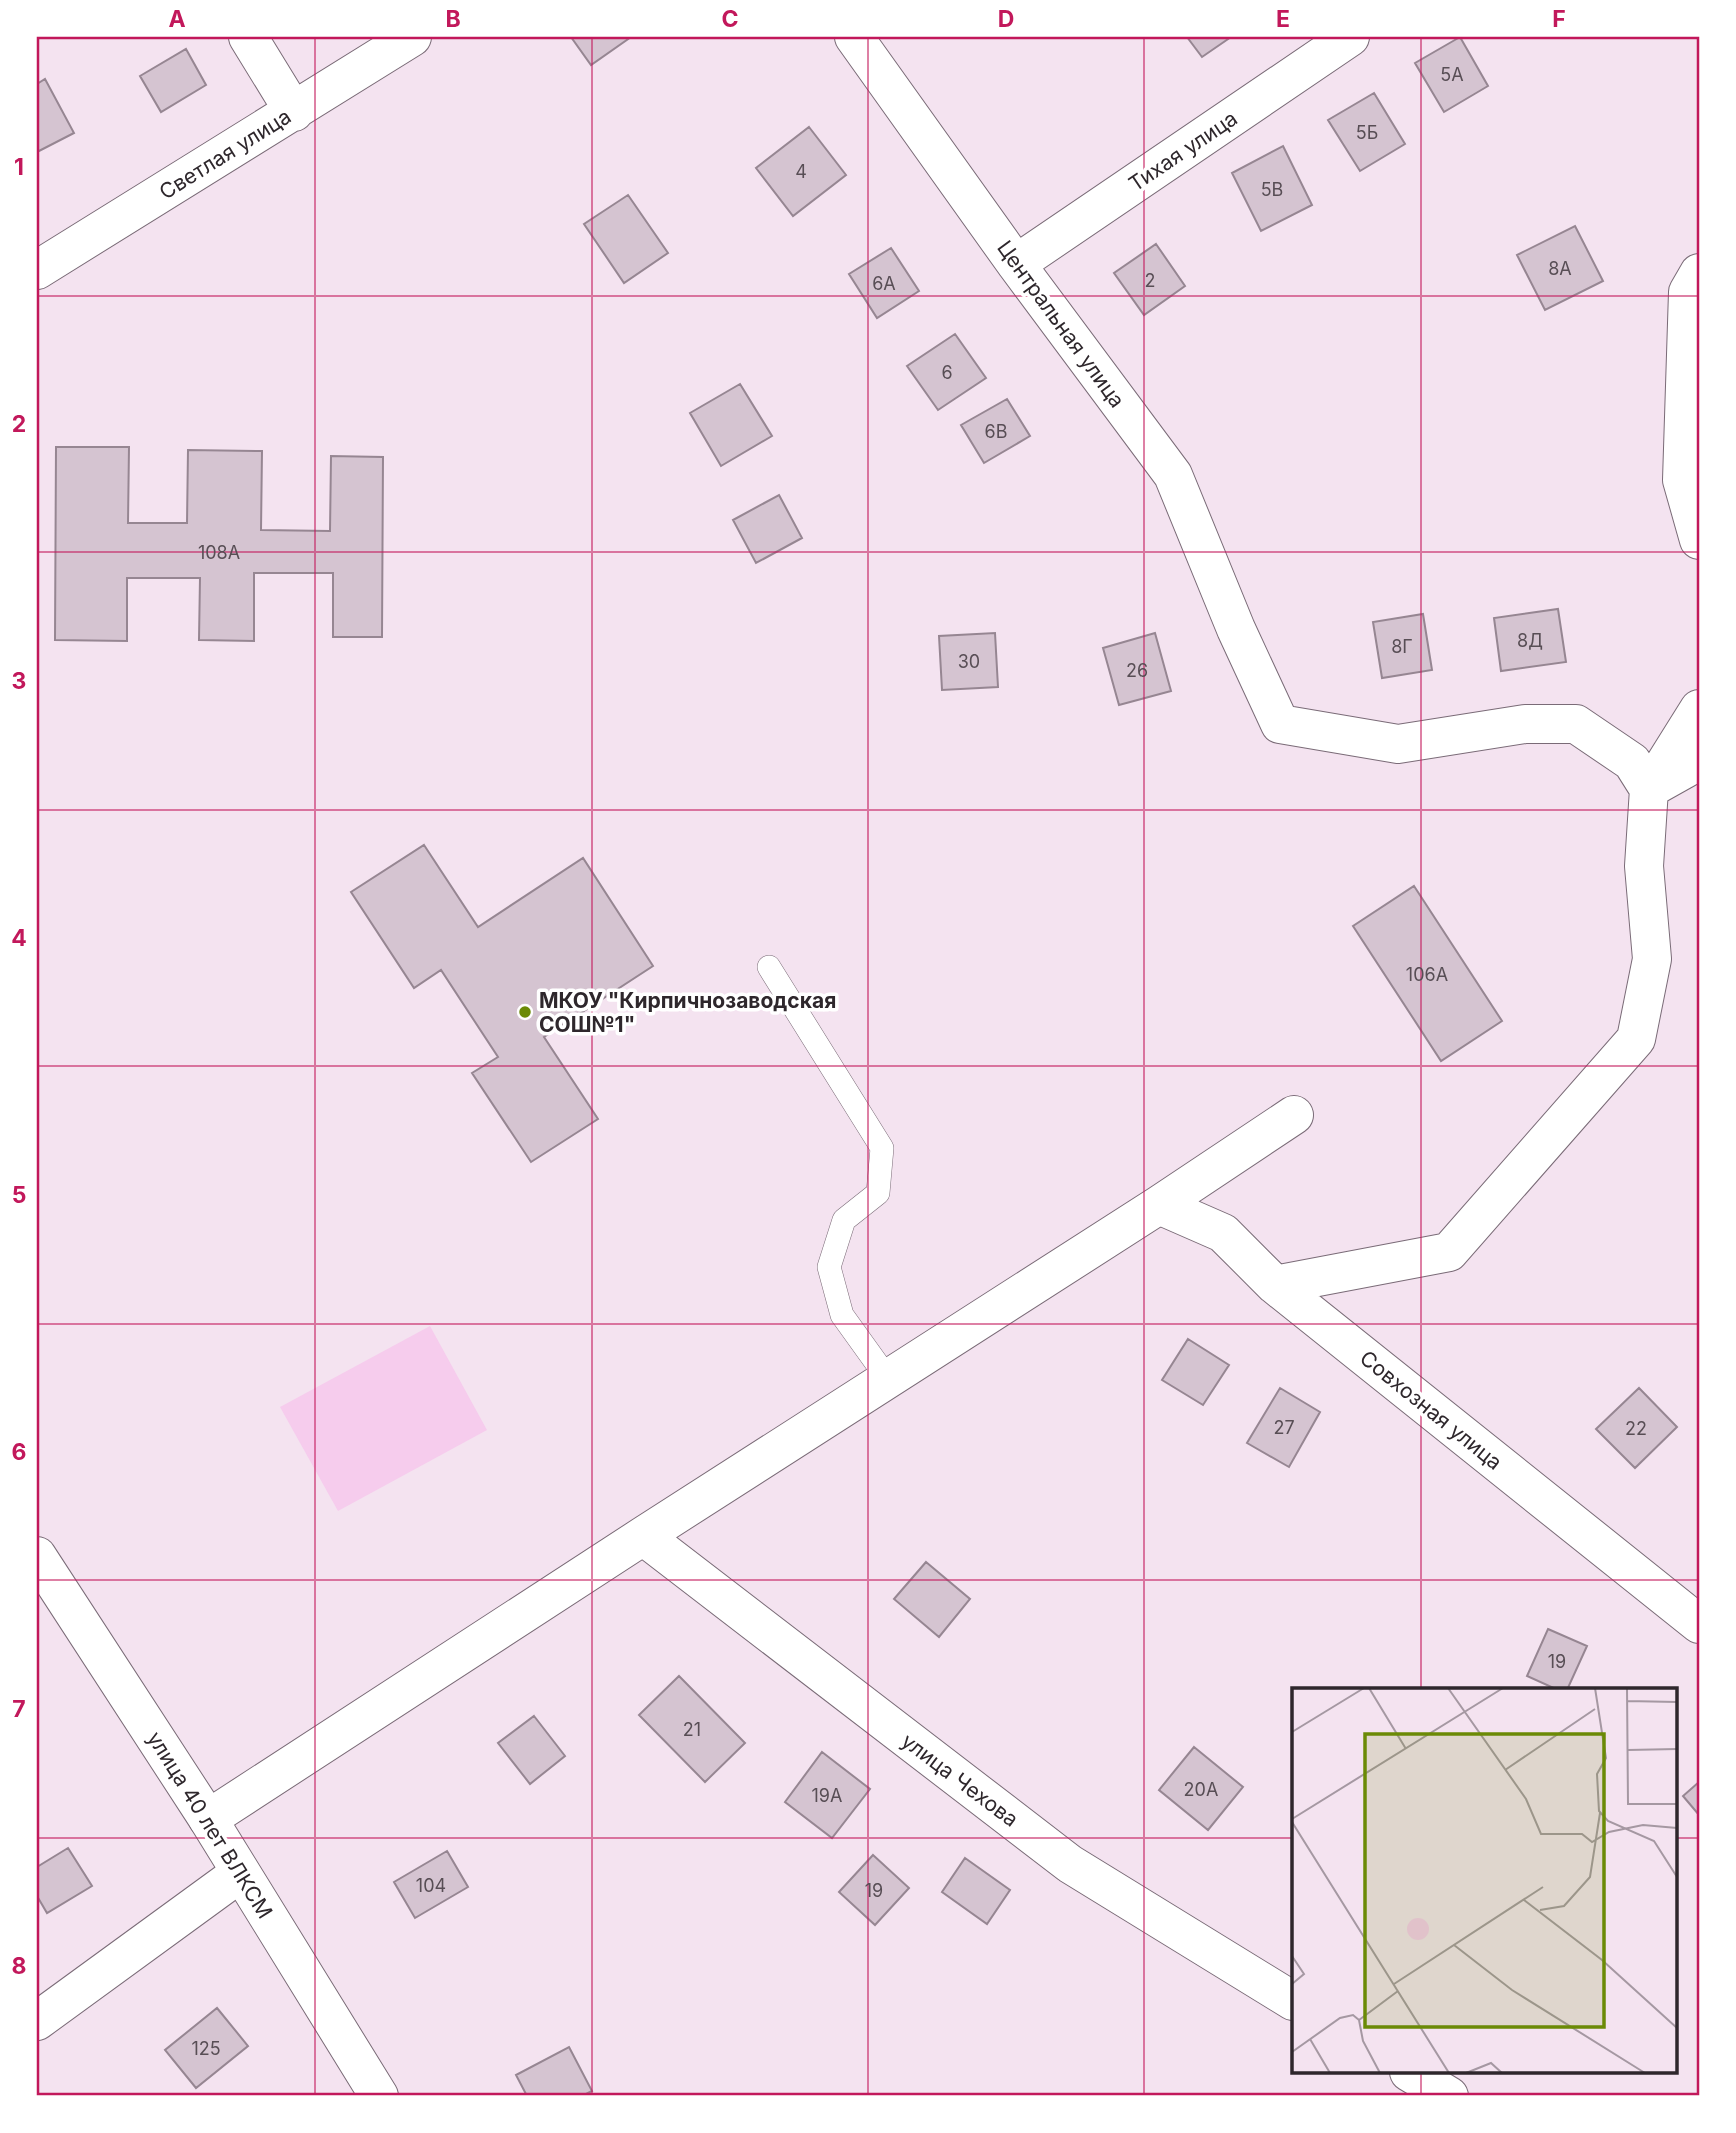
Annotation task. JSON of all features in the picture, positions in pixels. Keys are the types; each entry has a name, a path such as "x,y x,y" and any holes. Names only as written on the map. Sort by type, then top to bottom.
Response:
{"street":[{"path":"248,37 294,111"},
{"name":"Светлая улица","path":"37,270 412,37"},
{"name":"Центральная улица","path":"854,37 1016,264 1173,475 1236,629 1280,724 1398,744 1525,724 1576,724 1632,762 1649,789"},
{"name":"Тихая улица","path":"1016,264 1350,37"},
{"path":"1699,273 1688,292 1682,480 1699,540"},
{"path":"1275,1285 1449,1252 1636,1039 1652,959 1644,866 1649,789 1699,709"},
{"path":"1649,789 1699,761"},
{"path":"208,1819 1294,1115"},
{"name":"Совхозная улица","path":"1159,1205 1223,1233 1275,1285 1699,1624"},
{"name":"улица Чехова","path":"643,1536 1070,1864 1292,2000"},
{"name":"улица 40 лет ВЛКСМ","path":"37,1556 208,1819 379,2096"},
{"path":"37,2021 240,1873"},
{"path":"1412,2074 1449,2096"}],"lane":[{"path":"768,967 882,1148 878,1193 844,1220 829,1267 842,1315 888,1379"}],"shaded area":[{"path":"430,1326 487,1430 338,1511 280,1407"}],"building":[{"path":"571,37 631,37 591,65"},
{"path":"1187,37 1231,37 1202,57"},
{"path":"1460,37 1488,86 1444,112 1415,63"},
{"path":"186,49 206,85 161,112 140,76"},
{"path":"45,79 74,133 37,152 37,84"},
{"path":"1374,93 1405,144 1360,171 1328,120"},
{"path":"809,127 846,175 793,216 756,168"},
{"path":"1283,146 1312,205 1261,231 1232,173"},
{"path":"628,195 668,253 624,283 584,224"},
{"path":"1575,226 1603,281 1545,310 1517,255"},
{"path":"1156,244 1185,286 1144,315 1114,273"},
{"path":"891,248 919,291 877,318 849,274"},
{"path":"955,334 986,378 938,410 907,366"},
{"path":"740,384 772,436 721,466 690,413"},
{"path":"1007,399 1030,436 984,463 961,425"},
{"path":"56,447 129,447 128,523 187,523 188,450 262,451 261,530 330,531 331,456 383,457 382,637 333,637 333,573 254,573 254,641 199,640 200,578 127,578 127,641 55,640"},
{"path":"779,495 802,538 756,563 733,520"},
{"path":"1558,609 1566,662 1501,671 1494,618"},
{"path":"1423,614 1432,670 1382,678 1373,622"},
{"path":"995,633 998,687 942,690 939,636"},
{"path":"1155,633 1171,691 1119,705 1103,648"},
{"name":"МКОУ \"Кирпичнозаводская СОШ№1\"","path":"424,845 478,927 583,858 653,966 544,1037 598,1119 531,1162 472,1073 498,1057 441,970 414,988 351,892"},
{"path":"1414,886 1502,1021 1441,1061 1353,926"},
{"path":"1188,1339 1229,1365 1203,1405 1162,1380"},
{"path":"1280,1388 1320,1412 1289,1467 1247,1443"},
{"path":"1639,1388 1677,1427 1635,1468 1596,1429"},
{"path":"926,1562 970,1599 939,1637 894,1599"},
{"path":"1548,1629 1587,1646 1568,1688 1554,1688 1527,1676"},
{"path":"679,1676 745,1743 705,1782 639,1715"},
{"path":"534,1716 565,1756 530,1784 498,1743"},
{"path":"1194,1747 1243,1787 1208,1830 1159,1790"},
{"path":"822,1752 870,1789 832,1838 785,1802"},
{"path":"1699,1782 1699,1815 1683,1796"},
{"path":"68,1848 92,1886 47,1913 37,1896 37,1867"},
{"path":"447,1851 468,1887 415,1918 394,1882"},
{"path":"873,1855 909,1888 875,1925 839,1892"},
{"path":"965,1858 1010,1890 987,1924 942,1892"},
{"path":"217,2008 248,2046 196,2088 165,2050"},
{"path":"569,2047 592,2091 582,2096 527,2096 516,2075"}],"place":[{"name":"МКОУ \"Кирпичнозаводская СОШ№1\"","path":"525,1012"}]}
